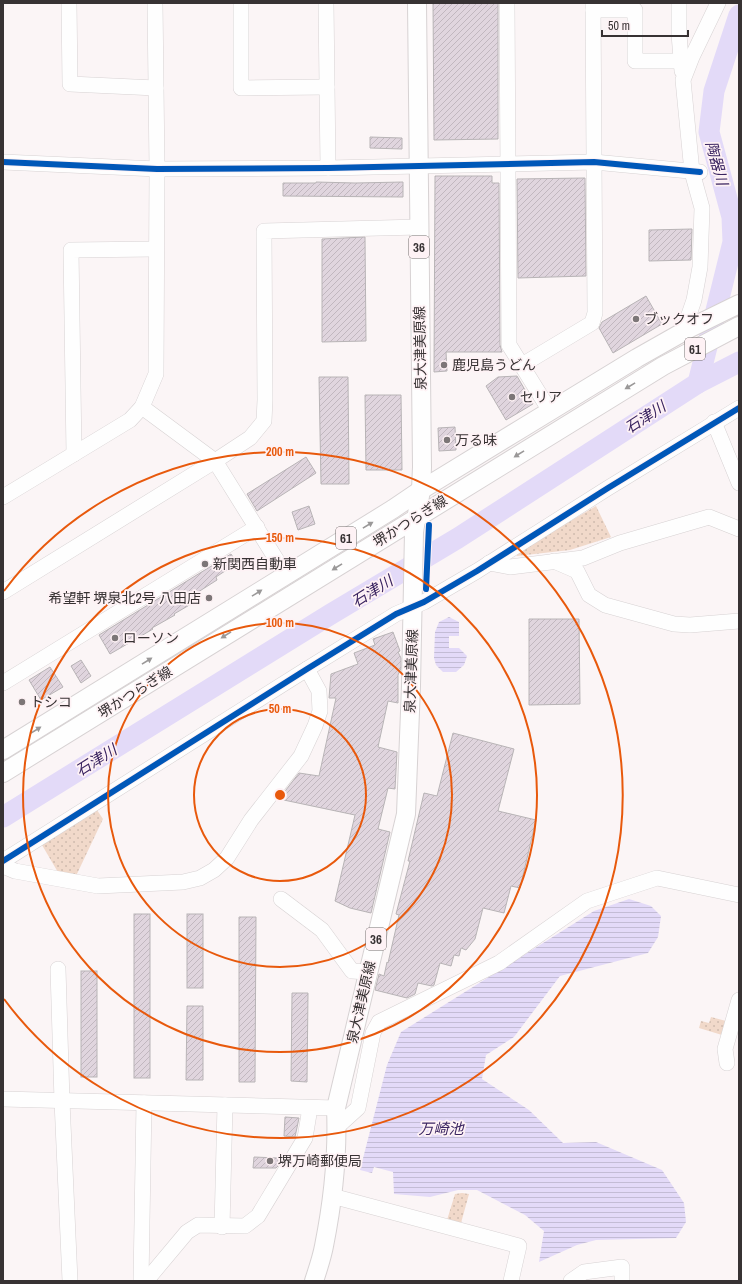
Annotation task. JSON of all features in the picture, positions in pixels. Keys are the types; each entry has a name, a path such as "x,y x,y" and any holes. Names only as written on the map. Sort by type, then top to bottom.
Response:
{"main road":[{"name":"泉大津美原線","path":"314,1281 324,1247 332,1196 337,1127 336,1108 406,814 415,526 421,490 417,3"},
{"name":"堺かつらぎ線","path":"3,750 550,411 686,330 739,304"},
{"name":"堺かつらぎ線","path":"3,773 415,526 663,366 734,329"}],"street":[{"path":"69,3 70,84 156,88"},
{"path":"3,497 130,420 142,407 156,374 155,3"},
{"path":"240,3 240,88 327,87"},
{"path":"326,3 328,168"},
{"path":"507,3 509,345 550,411"},
{"path":"679,3 679,34 683,80 702,208 700,267 694,300 686,330"},
{"path":"683,80 692,57 718,3"},
{"path":"522,366 592,323 595,313 593,6 635,10 635,61 682,61"},
{"path":"3,162 156,170 594,162 696,172"},
{"path":"3,592 250,438 264,420 264,231 419,227"},
{"path":"74,454 71,250 156,249"},
{"path":"142,407 215,461 286,575"},
{"path":"3,861 396,614 413,601 477,571 714,422 739,408"},
{"path":"714,422 739,483"},
{"path":"489,563 510,567 583,558 620,543 709,517 739,529"},
{"path":"3,683 257,528"},
{"path":"554,561 577,571 589,595 605,605 674,624 690,625 739,621"},
{"path":"3,866 15,871 98,886 183,882 200,878 214,870 227,858 251,820 301,756 315,726 320,711 319,691 307,669"},
{"path":"337,1127 358,1108 373,1033 379,1022 499,963 587,901 657,878 739,895"},
{"path":"281,899 322,930 352,971 368,972"},
{"path":"58,969 70,1281"},
{"path":"727,1063 725,1049 734,1033 739,1000"},
{"path":"3,1099 336,1108"},
{"path":"141,1281 144,1103"},
{"path":"222,1227 225,1105"},
{"path":"146,1281 187,1232 198,1225 222,1227 245,1226 258,1216 305,1138 310,1108"},
{"path":"332,1196 519,1246 512,1281"},
{"path":"571,1281 584,1272 594,1276 622,1267 622,1281"}],"shaded area":[{"path":"596,506 611,537 570,550 517,556 516,553"},
{"path":"97,810 103,819 75,878 59,874 42,845"},
{"path":"711,1017 726,1021 722,1035 699,1028 701,1021 709,1023"},
{"path":"455,1194 469,1194 461,1223 447,1220"}],"water":[{"path":"449,617 459,622 459,636 449,636 449,648 459,648 467,656 464,665 456,672 443,672 436,665 434,658 435,632 439,622"},
{"name":"万崎池","path":"629,899 651,906 661,916 658,937 648,953 560,976 514,1037 486,1055 482,1079 529,1110 563,1143 596,1142 662,1170 684,1203 686,1222 676,1238 596,1240 577,1245 539,1262 544,1231 525,1215 477,1190 458,1190 430,1197 394,1194 393,1172 374,1167 372,1173 360,1170 387,1065 401,1032 594,911"}],"building":[{"path":"433,3 498,3 498,139 434,140"},
{"path":"370,137 402,138 402,149 370,148"},
{"path":"435,176 492,176 492,183 499,183 500,345 502,352 446,352 447,371 434,372"},
{"path":"585,178 586,276 518,278 517,179"},
{"path":"403,182 403,197 283,196 283,183"},
{"path":"692,229 691,260 649,261 649,230"},
{"path":"365,237 366,341 322,342 322,239"},
{"path":"646,296 662,324 613,353 599,328 602,322"},
{"path":"517,376 533,404 506,420 486,386 498,377"},
{"path":"319,377 348,377 349,484 321,484"},
{"path":"365,395 401,395 402,470 366,470"},
{"path":"455,427 456,450 439,451 438,428"},
{"path":"306,457 316,473 257,511 247,494"},
{"path":"309,506 315,524 298,530 292,512"},
{"path":"231,554 237,563 216,577 217,580 195,594 198,600 110,654 99,635"},
{"path":"529,619 579,619 580,704 529,705"},
{"path":"393,632 401,658 401,668 398,675 398,703 388,701 378,747 397,752 395,789 388,788 378,829 390,832 371,913 350,908 335,901 355,815 279,799 299,773 319,776 336,698 329,698 331,674 358,664 354,653 375,645 373,639"},
{"path":"81,660 91,676 81,683 71,666"},
{"path":"50,667 63,687 41,700 29,680"},
{"path":"453,733 514,749 498,811 536,820 520,888 511,886 504,913 483,908 475,939 466,950 461,948 459,956 454,955 451,966 440,963 434,985 432,986 418,983 415,994 407,998 375,990 379,974 384,976 387,962 388,963 399,915 396,914 410,861 408,861 424,793 437,796"},
{"path":"134,914 150,914 150,1078 134,1078"},
{"path":"187,914 203,914 203,988 187,988"},
{"path":"239,917 256,917 255,1082 239,1082"},
{"path":"81,971 97,971 97,1077 81,1077"},
{"path":"292,993 308,993 307,1082 291,1081"},
{"path":"187,1006 203,1006 203,1080 186,1080"},
{"path":"285,1117 299,1118 295,1137 284,1136"},
{"path":"254,1157 278,1158 278,1166 276,1168 253,1168"}],"waterway":[{"name":"陶器川","path":"698,383 733,242 732,217 709,132 714,91 739,15"},
{"name":"石津川","path":"3,817 331,614 458,538 698,383 739,362"}],"cycle path":[{"path":"3,162 157,169 328,168 594,162 700,172"},
{"path":"3,861 396,614 424,602 477,571 608,488 739,408"},
{"path":"426,589 429,525"}],"place":[{"name":"ブックオフ","path":"636,319"},
{"name":"鹿児島うどん","path":"444,365"},
{"name":"セリア","path":"512,397"},
{"name":"万る味","path":"447,440"},
{"name":"新関西自動車","path":"205,564"},
{"name":"希望軒 堺泉北2号 八田店","path":"209,598"},
{"name":"ローソン","path":"115,638"},
{"name":"トシコ","path":"22,702"},
{"name":"堺万崎郵便局","path":"270,1161"}]}
